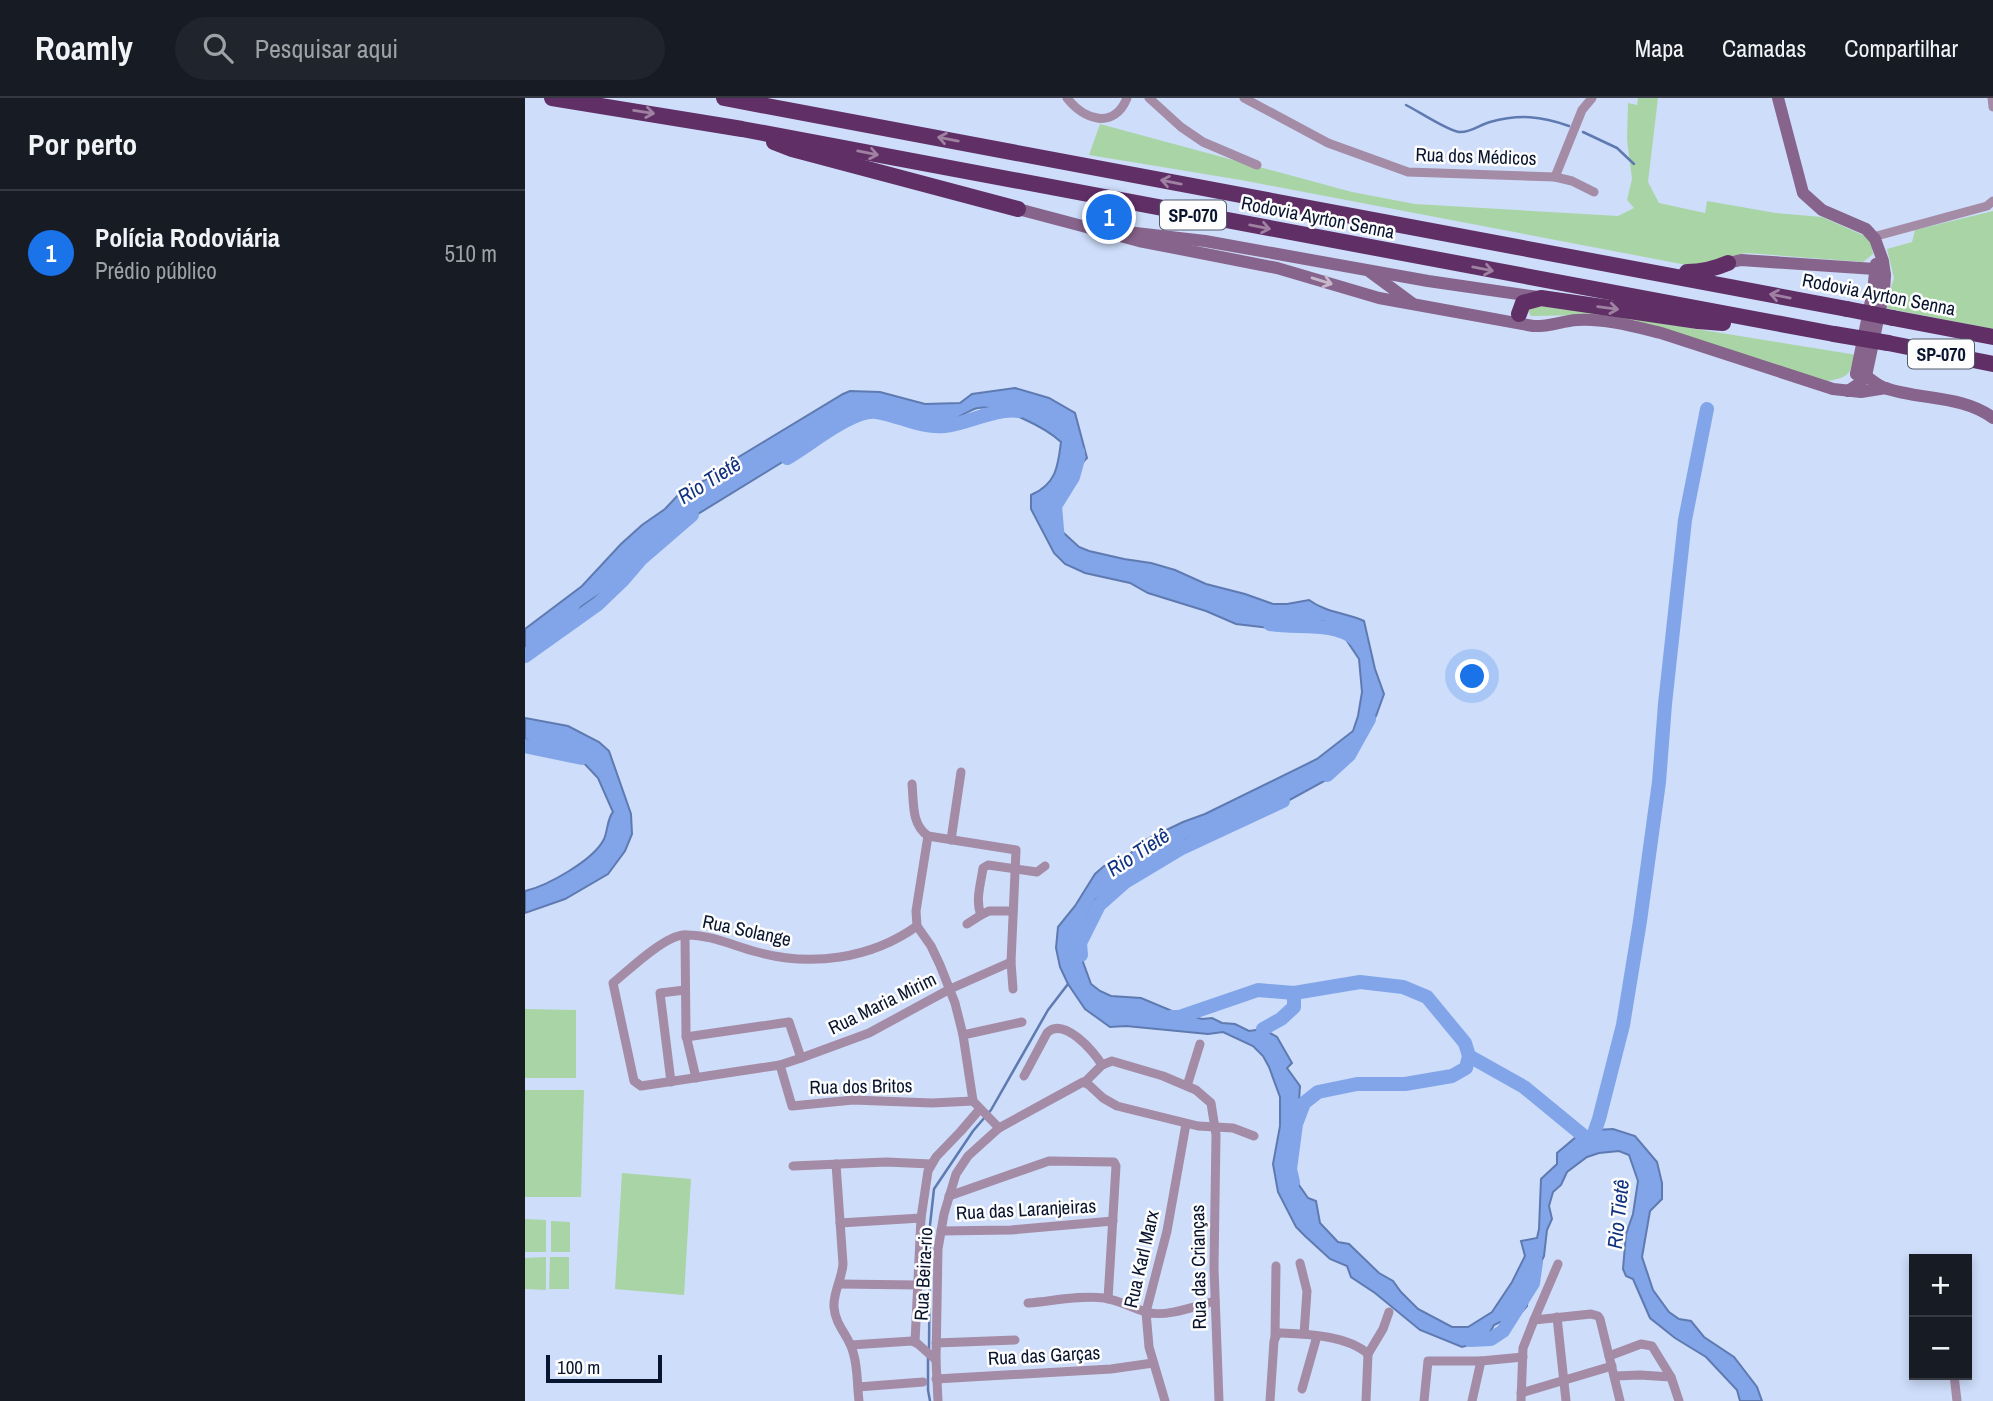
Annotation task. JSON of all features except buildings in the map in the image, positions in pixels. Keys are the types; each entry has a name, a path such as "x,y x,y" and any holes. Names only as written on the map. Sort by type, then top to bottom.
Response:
{"highway":[{"name":"Rodovia Ayrton Senna","path":"552,98 742,129 1993,364"},
{"name":"Rodovia Ayrton Senna","path":"725,98 1993,337"},
{"path":"742,129 792,149 1018,209"},
{"path":"1522,247 1553,248 1685,271 1700,272 1728,263"},
{"path":"1728,263 1724,268 1723,279 1732,287"},
{"path":"1519,314 1523,303 1541,298 1708,322 1757,320"},
{"path":"1966,359 1993,371"}],"street":[{"path":"1067,98 1083,114 1099,117 1117,114 1122,110 1127,98"},
{"path":"1149,98 1181,127 1203,142 1257,165"},
{"name":"Rua dos Médicos","path":"1244,98 1328,143 1408,172 1555,177 1572,181 1594,192"},
{"path":"1555,177 1582,110 1592,98"},
{"path":"1778,98 1803,193 1822,210 1866,229 1873,237 1878,250 1884,291 1861,375"},
{"path":"1992,98 1993,107"},
{"path":"1873,237 1987,206 1993,201"},
{"path":"1018,209 1139,241 1277,268 1378,298 1533,326 1545,327 1575,320 1639,328 1822,385 1848,391 1886,388"},
{"path":"1085,227 1205,241 1541,298"},
{"name":"Rodovia Ayrton Senna","path":"1728,263 1741,260 1880,272"},
{"name":"Rodovia Ayrton Senna","path":"1851,268 1867,279 1873,291"},
{"path":"1367,270 1417,306"},
{"path":"1848,391 1860,383 1873,291 1880,272"},
{"path":"1506,292 1523,320 1533,326"},
{"path":"1822,385 1835,385 1861,375 1886,388 1969,406 1993,418"},
{"path":"951,840 961,772"},
{"path":"912,784 915,821 920,830 928,835 951,840 1016,850 1011,962 1013,989"},
{"path":"928,835 916,911 917,926 931,946 960,1017 973,1101 996,1126"},
{"path":"981,915 978,897 983,868 988,866 1038,872 1045,866"},
{"path":"967,924 989,911 1013,911"},
{"name":"Rua Solange","path":"641,1086 634,1081 614,983 653,950 682,935 716,940 767,955 838,958 878,948 917,926"},
{"path":"685,936 686,1037 696,1078"},
{"name":"Rua Maria Mirim","path":"641,1086 780,1065 801,1058 869,1033 950,989 1011,962"},
{"path":"671,1082 660,993 685,990"},
{"path":"963,1035 1022,1022"},
{"path":"686,1037 789,1023 801,1058"},
{"path":"1024,1076 1052,1028 1077,1037 1093,1051 1102,1065"},
{"path":"1187,1086 1200,1044"},
{"path":"1215,1130 1211,1103 1187,1086 1163,1076 1109,1062 1102,1065 1085,1082 1117,1106 1215,1130 1233,1128 1254,1136"},
{"name":"Rua dos Britos","path":"780,1065 792,1106 853,1100 932,1103 973,1101"},
{"name":"Rua Beira-rio","path":"938,1401 934,1358 937,1261 941,1231 956,1174 961,1164 996,1126 1085,1082"},
{"path":"919,1345 918,1285 926,1180 931,1164 981,1111"},
{"name":"Rua Karl Marx","path":"1165,1401 1146,1335 1146,1312 1167,1231 1186,1124"},
{"name":"Rua das Crianças","path":"1215,1130 1215,1301 1219,1401"},
{"path":"949,1196 1049,1161 1112,1161 1116,1167 1108,1299"},
{"path":"793,1166 885,1162 931,1164"},
{"path":"836,1164 842,1264 834,1310 840,1328 854,1353 859,1401"},
{"path":"840,1223 921,1218"},
{"name":"Rua das Laranjeiras","path":"941,1231 1048,1228 1113,1221"},
{"path":"1300,1263 1307,1291 1304,1334"},
{"path":"1558,1264 1526,1339 1521,1397 1564,1381 1614,1371 1673,1380"},
{"path":"1270,1401 1276,1336 1276,1266"},
{"path":"839,1284 918,1285"},
{"path":"1028,1303 1108,1299 1146,1312 1167,1312 1215,1301"},
{"path":"1366,1401 1368,1354 1383,1329 1389,1312"},
{"path":"1534,1320 1591,1314 1598,1316 1620,1401"},
{"path":"1556,1317 1566,1401"},
{"path":"1276,1336 1317,1336 1347,1343 1368,1354"},
{"path":"1302,1388 1317,1336"},
{"path":"936,1343 1016,1340"},
{"path":"851,1345 919,1345 934,1358"},
{"path":"1609,1356 1637,1345 1649,1345 1655,1350 1673,1380 1679,1401"},
{"path":"1424,1401 1427,1362 1431,1360 1481,1362 1523,1357"},
{"path":"1472,1401 1481,1362"},
{"name":"Rua das Garças","path":"936,1379 1111,1370 1153,1363"},
{"path":"1955,1380 1957,1401"},
{"path":"858,1387 923,1382"}],"green space":[{"path":"1638,98 1658,98 1648,182 1659,203 1705,213 1707,201 1776,213 1822,217 1865,236 1871,241 1873,254 1863,262 1747,253 1692,266 1241,180 1089,155 1100,124 1352,192 1415,204 1618,216 1634,208 1627,200 1632,179 1627,140 1628,103 1637,105"},
{"path":"1993,211 1993,329 1885,308 1894,278 1887,249 1912,242 1915,230"},
{"path":"1534,303 1857,355 1847,374 1827,381 1587,315 1531,316 1529,306"},
{"path":"525,1009 576,1010 576,1078 525,1078"},
{"path":"525,1090 584,1090 581,1197 525,1197"},
{"path":"622,1173 691,1179 684,1295 615,1289"},
{"path":"525,1219 546,1220 546,1252 525,1252"},
{"path":"551,1221 570,1222 570,1252 551,1252"},
{"path":"546,1257 546,1290 525,1289 525,1258"},
{"path":"550,1257 569,1257 569,1289 549,1289"}],"water":[{"name":"Rio Tietê","path":"1015,388 1049,398 1075,413 1087,458 1073,473 1059,495 1054,524 1079,547 1175,570 1206,584 1273,604 1309,600 1364,621 1384,694 1376,716 1328,779 1275,808 1257,809 1227,825 1185,840 1095,900 1083,929 1083,962 1091,984 1111,996 1141,998 1172,1011 1202,1019 1212,1018 1249,1031 1263,1029 1277,1037 1292,1063 1287,1068 1300,1086 1298,1116 1286,1153 1299,1185 1308,1198 1316,1201 1320,1223 1338,1242 1349,1244 1379,1273 1393,1281 1418,1309 1452,1327 1468,1327 1492,1312 1512,1282 1525,1256 1521,1241 1537,1238 1541,1179 1557,1164 1557,1153 1576,1137 1596,1130 1613,1129 1635,1136 1657,1162 1662,1183 1662,1199 1650,1211 1642,1257 1653,1290 1669,1312 1679,1319 1691,1321 1704,1337 1734,1357 1757,1387 1762,1401 1740,1401 1737,1390 1706,1357 1675,1338 1650,1318 1633,1279 1626,1276 1623,1269 1626,1234 1633,1214 1638,1181 1629,1155 1619,1151 1599,1153 1587,1157 1567,1172 1561,1185 1553,1192 1549,1206 1552,1219 1547,1230 1544,1256 1528,1291 1527,1306 1513,1322 1494,1325 1486,1340 1462,1347 1420,1330 1351,1277 1347,1266 1330,1259 1296,1227 1278,1192 1273,1164 1280,1126 1280,1097 1269,1067 1253,1046 1223,1032 1208,1034 1126,1026 1110,1027 1085,1009 1068,984 1060,967 1056,948 1058,927 1095,874 1104,866 1127,857 1143,841 1317,759 1353,731 1362,692 1359,659 1339,629 1323,621 1303,622 1278,629 1236,624 1206,611 1148,593 1130,583 1085,573 1065,564 1054,553 1031,509 1031,495 1051,480 1059,459 1061,442 1045,430 1010,413 987,408 975,409 943,423 924,426 897,420 879,408 846,418 813,439 802,450 667,533 617,582 581,607 574,619 525,652 525,629 582,586 621,544 665,509 679,494 716,474 732,461 843,394 850,391 880,392 925,404 960,403 972,394"},
{"path":"525,718 568,726 599,742 609,751 631,814 632,834 625,851 608,874 565,899 525,913 525,891 557,878 591,855 604,839 613,812 598,778 581,760 540,747 525,739"}],"waterway":[{"path":"1406,105 1459,132 1490,122 1520,117 1539,118 1569,126"},
{"path":"1583,132 1617,148 1634,164"},
{"path":"1469,1056 1524,1087 1591,1142 1623,1025 1640,921 1659,782 1685,520 1707,409"},
{"name":"Rio Tietê","path":"787,458 831,429 867,412 886,414 918,424 945,426 1000,412 1019,411"},
{"name":"Rio Tietê","path":"1061,544 1058,541 1055,506 1073,477 1078,452"},
{"name":"Rio Tietê","path":"525,656 598,604 641,559 692,515"},
{"name":"Rio Tietê","path":"1270,624 1326,628 1346,633 1355,639"},
{"name":"Rio Tietê","path":"1327,775 1349,755 1369,719"},
{"name":"Rio Tietê","path":"525,746 582,758"},
{"name":"Rio Tietê","path":"1081,955 1080,943 1099,905 1125,882 1180,849 1283,801"},
{"name":"Rio Tietê","path":"1171,1017 1179,1017 1258,990 1294,993 1360,982 1403,987 1427,997 1465,1043 1469,1056 1466,1068 1452,1076 1405,1084 1357,1084 1318,1092 1304,1103 1296,1124 1290,1169 1293,1182"},
{"path":"929,1349 930,1225 934,1189 973,1131 991,1110 1048,1010 1068,984"},
{"path":"1263,1029 1281,1019 1294,1007 1294,993"},
{"name":"Rio Tietê","path":"1470,1340 1491,1339 1503,1331 1533,1283 1536,1262"},
{"path":"928,1355 930,1401"}],"place":[{"name":"Polícia Rodoviária","path":"1109,217"}]}
